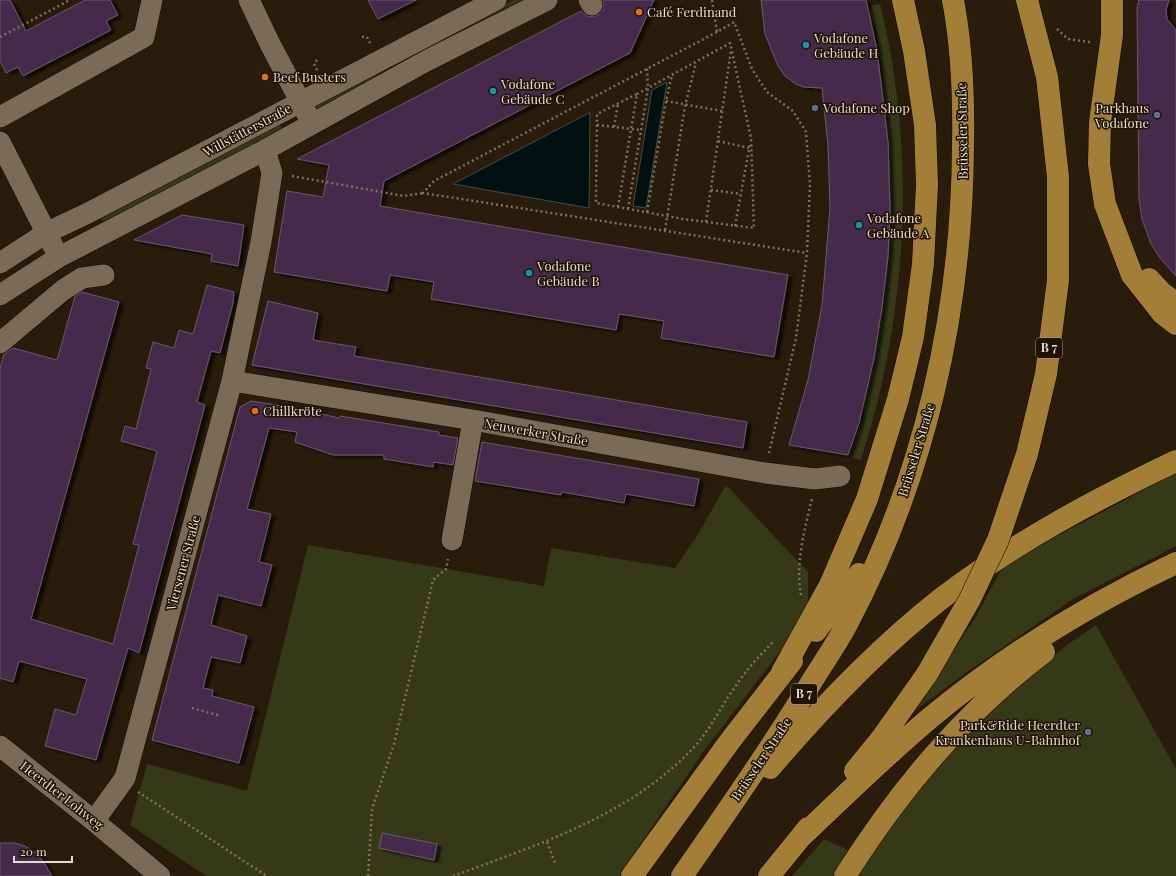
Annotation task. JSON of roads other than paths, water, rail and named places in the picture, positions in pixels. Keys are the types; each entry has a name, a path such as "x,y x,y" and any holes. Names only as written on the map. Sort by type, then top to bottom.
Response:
{"highway":[{"path":"782,672 830,585 867,499 898,399 913,337 923,264 927,185 925,125 914,51 903,0"},
{"name":"Brüsseler Straße","path":"682,876 782,729 846,627 891,531 913,466 930,406 945,339 955,272 963,197 964,108 958,30 953,0"},
{"name":"B 7","path":"769,876 881,739 927,674 970,599 998,540 1027,454 1046,374 1058,280 1058,177 1047,77 1027,0"},
{"path":"1112,0 1112,35 1100,122 1099,164 1105,204 1132,275 1162,313 1176,324"},
{"path":"1118,240 1162,293 1176,303"},
{"name":"Brüsseler Straße","path":"702,848 814,716 876,655 941,599 1005,553 1063,518 1124,485 1176,461"},
{"path":"632,876 730,741 782,672 833,610 891,531"},
{"path":"799,839 867,774 931,717 998,667 1079,612 1137,581 1176,563"},
{"path":"845,876 904,789 952,734 1016,674 1137,581"}],"street":[{"path":"0,117 144,37 152,0"},
{"path":"249,0 270,44 313,123"},
{"name":"Willstätterstraße","path":"0,264 46,234 496,0"},
{"name":"Willstätterstraße","path":"0,295 59,257 265,150 428,60 547,0"},
{"path":"0,142 59,257"},
{"name":"Willstätterstraße","path":"250,297 272,173 265,150"},
{"path":"0,343 63,290 82,278 104,275"},
{"name":"Viersener Straße","path":"94,821 123,782 232,381 250,297"},
{"name":"Neuwerker Straße","path":"232,381 473,420 765,473 815,479 840,476"},
{"path":"452,540 473,420"},
{"name":"Heerdter Lohweg","path":"0,746 160,876"}],"place":[{"name":"Café Ferdinand","path":"639,12"},
{"name":"Vodafone Gebäude H","path":"806,45"},
{"name":"Beef Busters","path":"265,77"},
{"name":"Vodafone Gebäude C","path":"493,91"},
{"name":"Vodafone Shop","path":"815,108"},
{"name":"Parkhaus Vodafone","path":"1157,115"},
{"name":"Vodafone Gebäude A","path":"859,225"},
{"name":"Vodafone Gebäude B","path":"529,273"},
{"name":"Chillkröte","path":"255,411"},
{"name":"Park&Ride Heerdter Krankenhaus U-Bahnhof","path":"1088,732"}]}
